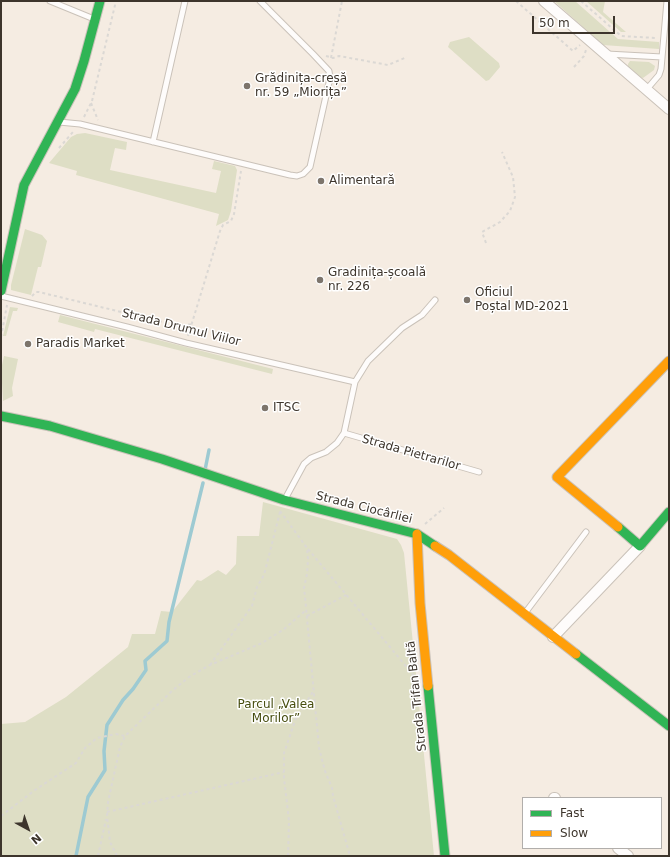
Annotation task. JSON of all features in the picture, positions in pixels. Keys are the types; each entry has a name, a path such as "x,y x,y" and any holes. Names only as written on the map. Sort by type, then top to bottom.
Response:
{"street":[{"path":"1,291 24,185 74,89 84,61 100,1"},
{"path":"544,1 669,109"},
{"path":"640,546 558,477 669,361"},
{"name":"Strada Ciocârliei","path":"1,416 50,426 162,459 284,500 417,534 449,555 669,726"},
{"path":"554,636 640,546 669,512"},
{"name":"Strada Trifan Baltă","path":"417,534 420,603 445,856"},
{"path":"619,849 628,856"}],"lane":[{"path":"50,1 95,20"},
{"path":"153,142 185,1"},
{"path":"58,122 80,124 290,175 297,176 303,174 310,167 330,78 328,70 260,1"},
{"path":"647,89 659,75 667,20 667,1"},
{"path":"604,53 662,57"},
{"name":"Strada Drumul Viilor","path":"1,296 186,343 355,382"},
{"path":"284,500 304,464 311,458 326,452 337,443 344,433 355,382 368,361 402,328 422,315 435,300"},
{"name":"Strada Pietrarilor","path":"344,433 479,472"},
{"path":"525,614 586,532"}],"path":[{"path":"57,149 80,124 92,102 116,1"},
{"path":"331,58 342,1"},
{"path":"516,1 572,50 581,45"},
{"path":"581,1 621,36 664,39"},
{"path":"574,67 584,56 586,50"},
{"path":"313,54 322,54 331,58 339,56 388,65 407,57"},
{"path":"486,243 482,232 500,222 510,211 515,197 513,177 502,152"},
{"path":"186,343 220,231 223,225 232,222 242,164"},
{"path":"31,297 36,292 39,292 179,326 192,324"},
{"path":"1,337 8,297"},
{"path":"267,494 307,548 420,683"},
{"path":"210,665 252,606 257,588 264,575 280,512"},
{"path":"307,548 307,574 304,588 319,748 325,771 332,788 350,856"},
{"path":"307,616 346,595"},
{"path":"117,856 110,842 107,812 115,768 120,747 125,736 172,691 189,677 210,665 262,643 283,630 306,610"},
{"path":"288,856 289,820 284,772 284,753 296,718 314,690"},
{"path":"1,816 35,790 76,763 85,748 98,737 113,734 125,736"},
{"path":"107,812 284,772"},
{"path":"98,856 107,816"}],"green space":[{"path":"554,1 575,1 618,39 659,42 659,49 603,45"},
{"path":"586,1 605,1 603,12 626,32 621,32"},
{"path":"469,37 499,63 500,67 489,80 486,81 448,47 450,42"},
{"path":"630,61 649,62 655,66 654,70 643,78 637,76 628,68"},
{"path":"85,133 127,142 126,150 115,148 110,170 216,193 221,171 212,169 214,161 235,166 237,170 231,211 228,220 216,226 219,214 76,175 77,171 49,163 71,137 77,134"},
{"path":"25,229 42,235 47,241 41,267 38,267 31,295 11,290"},
{"path":"10,307 18,308 17,311 13,311 6,336 3,336"},
{"path":"60,315 273,369 272,374 95,329 94,332 58,322"},
{"path":"4,356 18,359 12,388 13,396 3,401 2,365"},
{"name":"Parcul „Valea Morilor”","path":"263,502 397,539 401,545 404,553 434,856 1,856 1,724 25,722 66,697 128,647 132,634 155,634 161,611 172,612 197,580 201,581 218,570 226,575 236,564 237,536 259,536"}],"waterway":[{"path":"205,470 209,450"},
{"path":"76,856 88,797 105,770 104,751 107,725 123,700 133,689 146,670 145,661 167,641 169,622 203,483"}],"traffic: fast":[{"path":"1,291 24,185 75,89 100,1"},
{"path":"1,416 50,426 162,459 284,500 417,534 435,546"},
{"path":"618,527 640,546 669,512"},
{"path":"576,654 669,726"},
{"path":"428,686 445,856"}],"traffic: slow":[{"path":"618,527 557,477 669,361"},
{"path":"417,534 420,603 428,686"},
{"path":"435,546 449,555 576,654"}],"place":[{"name":"Grădinița-creșă nr. 59 „Miorița”","path":"247,86"},
{"name":"Alimentară","path":"321,181"},
{"name":"Gradinița-școală nr. 226","path":"320,280"},
{"name":"Oficiul Poștal MD-2021","path":"467,300"},
{"name":"Paradis Market","path":"28,344"},
{"name":"ITSC","path":"265,408"}]}
